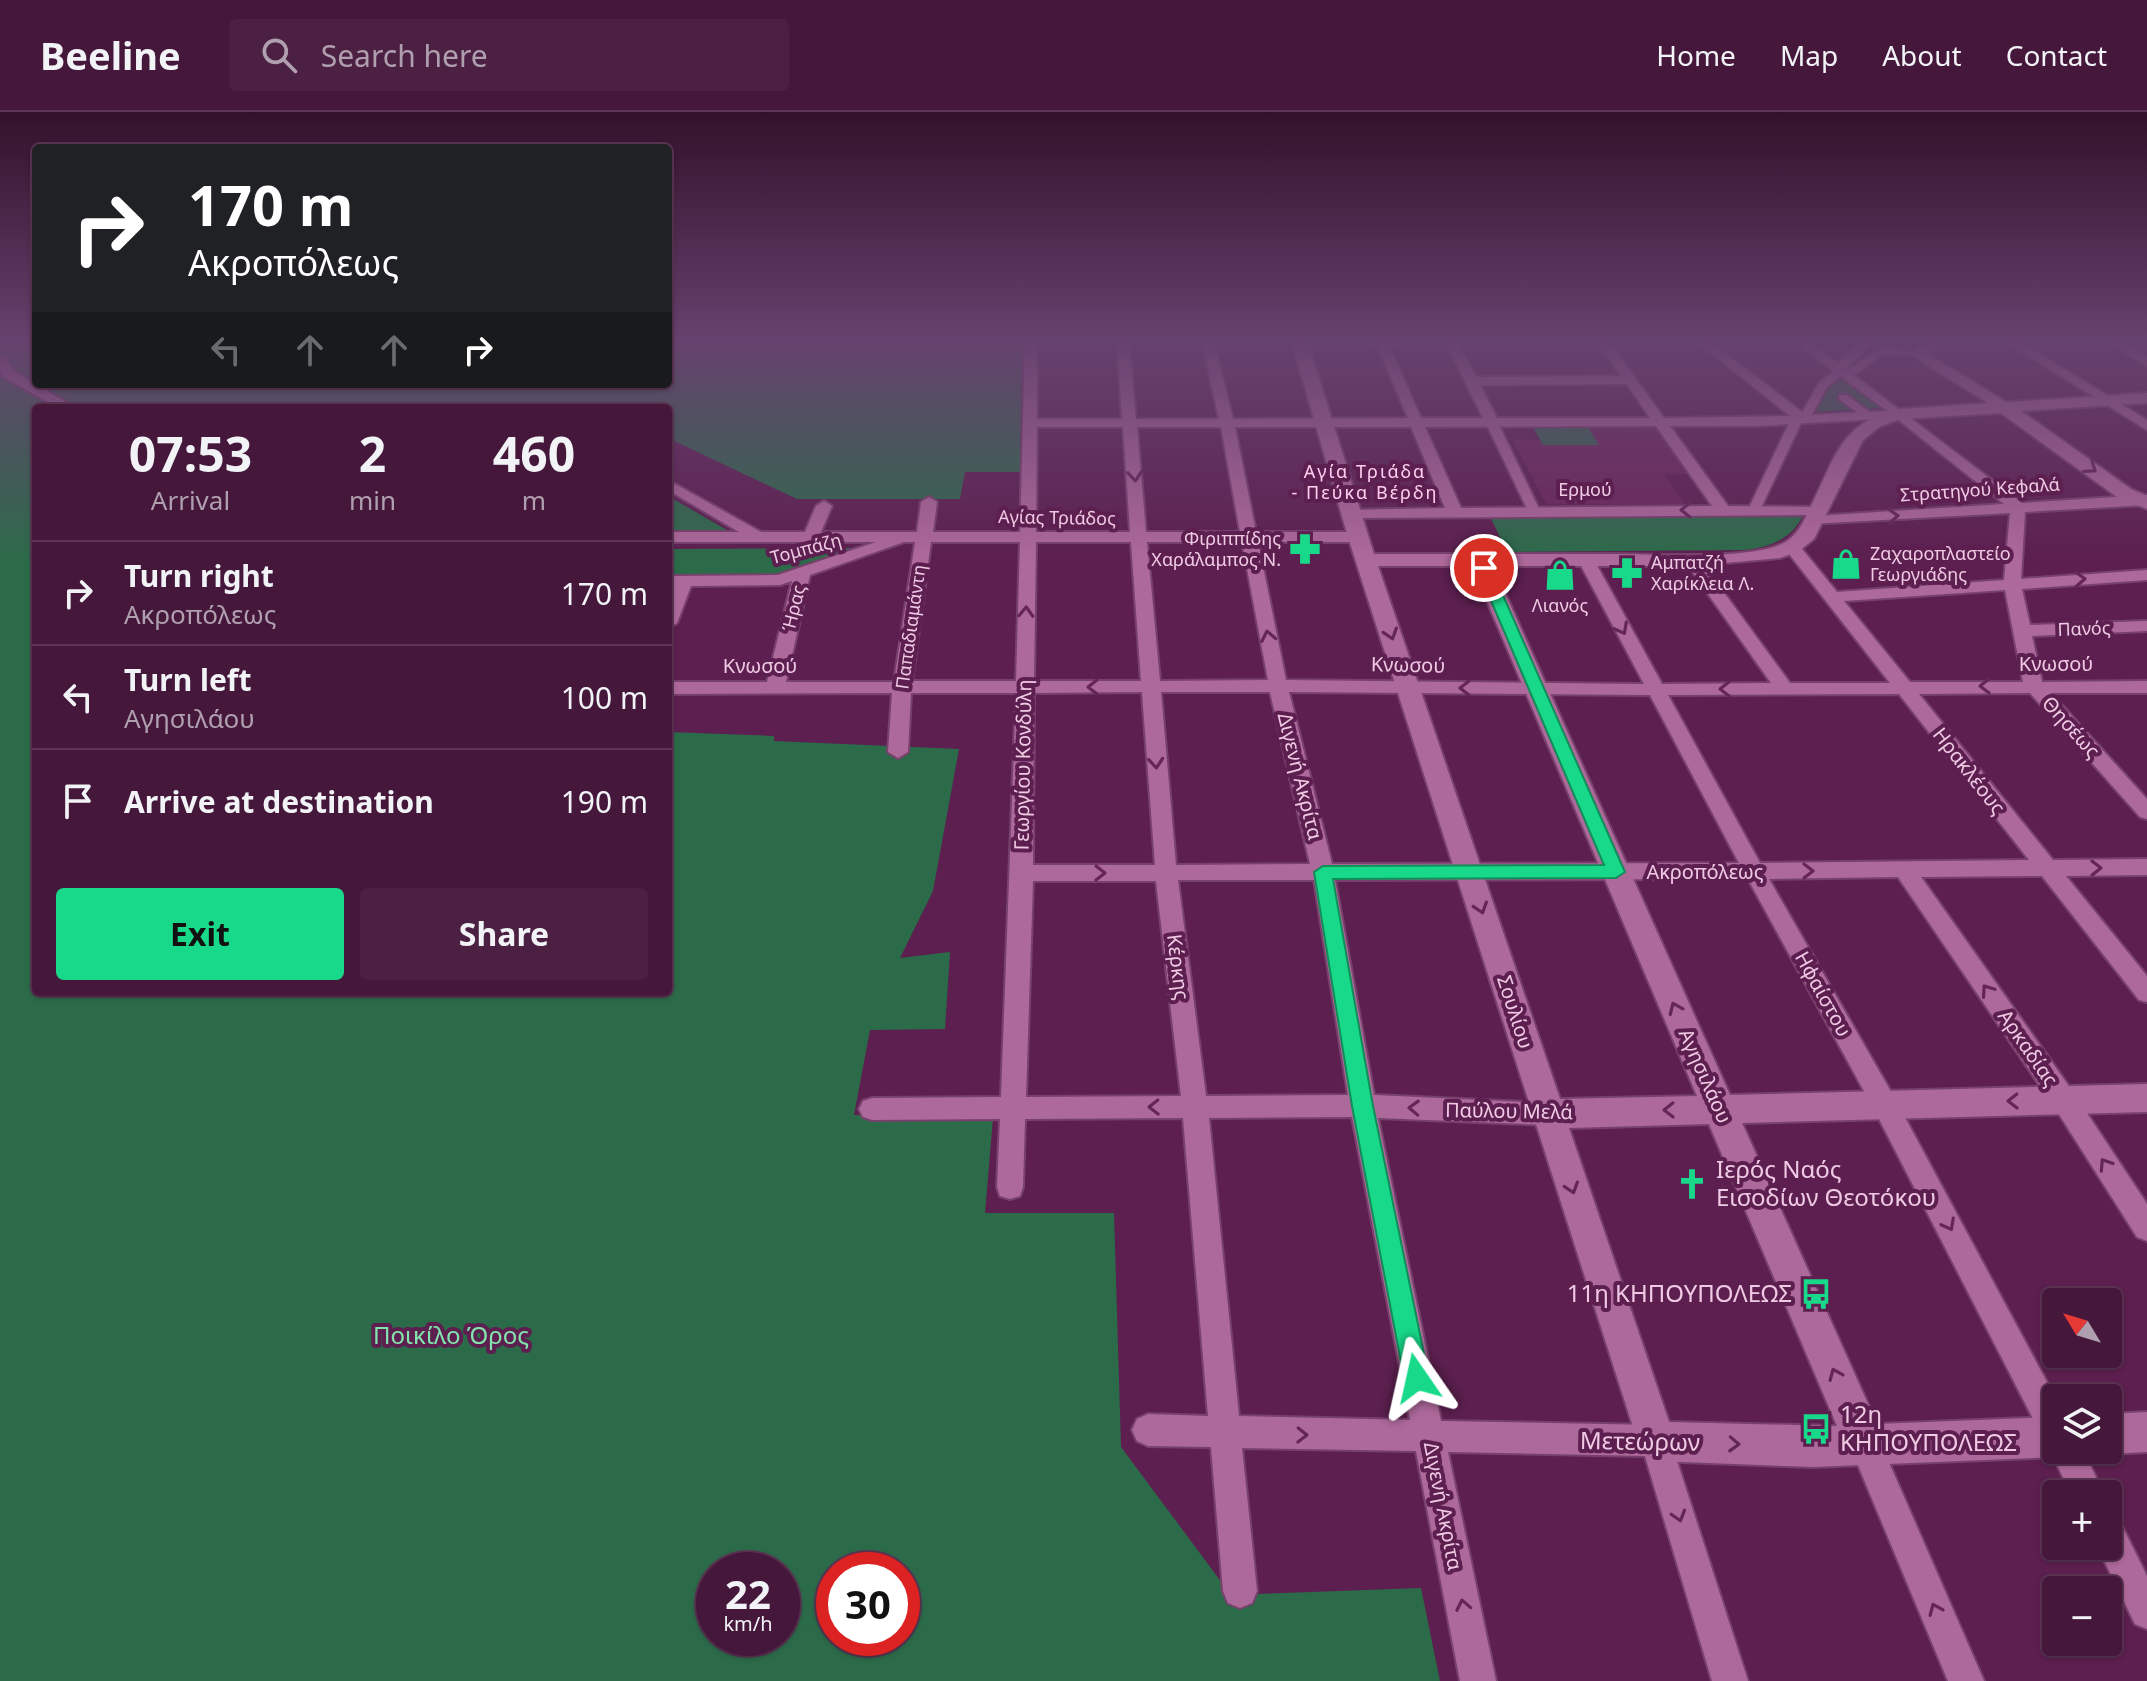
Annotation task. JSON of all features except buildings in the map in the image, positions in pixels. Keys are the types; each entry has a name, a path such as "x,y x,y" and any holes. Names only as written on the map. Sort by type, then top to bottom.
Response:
{"street":[{"name":"Γεωργίου Κονδύλη","path":"1010,1187 1022,873 1028,416"},
{"name":"Κέρκης","path":"1129,416 1166,873 1195,1106 1240,1591"},
{"name":"Διγενή Ακρίτα","path":"1225,416 1278,686 1323,872 1363,1106 1478,1681"},
{"name":"Σουλίου","path":"1322,416 1362,549 1656,1441 1730,1681"},
{"path":"1414,416 1455,512"},
{"path":"1489,416 1534,511"},
{"path":"1658,416 1723,510"},
{"path":"1756,422 1760,416"},
{"path":"1796,416 1800,420"},
{"path":"1754,510 1802,416"},
{"path":"1028,423 1663,423 1865,416"},
{"path":"1362,549 1480,560 1692,560 1763,556 1792,547 1804,539 1858,434 1873,422 1893,416"},
{"path":"1903,416 2018,508"},
{"path":"2018,416 2145,501"},
{"path":"672,486 756,536"},
{"name":"Στρατηγού Κεφαλά","path":"1817,515 2145,501"},
{"name":"Παπαδιαμάντη","path":"898,752 902,688 929,502"},
{"path":"811,536 824,506"},
{"name":"Θησέως","path":"2018,508 2012,582 2033,685 2147,812"},
{"name":"Ερμού","path":"1351,513 1754,510 1817,515"},
{"name":"Τομπάζη","path":"676,581 780,580 894,543 901,536"},
{"name":"Αγίας Τριάδος","path":"672,537 1250,537 1362,549"},
{"name":"Ηρακλέους","path":"1792,547 2147,993"},
{"name":"Αγησιλάου","path":"1480,560 1966,1681"},
{"name":"Ηφαίστου","path":"1586,560 1654,690 1885,1105 2042,1404"},
{"path":"1692,560 1784,688"},
{"name":"Ήρας","path":"775,688 802,575"},
{"path":"1833,597 2012,582 2147,575"},
{"path":"672,602 676,581"},
{"name":"Πανός","path":"2022,631 2147,626"},
{"name":"Κνωσού","path":"672,688 1278,686 1654,690 2033,685 2147,687"},
{"name":"Ακροπόλεως","path":"1022,873 2147,867"},
{"name":"Αρκαδίας","path":"1904,870 2064,1100 2147,1228"},
{"name":"Παύλου Μελά","path":"872,1109 1363,1106 1548,1114 2147,1098"},
{"name":"Μετεώρων","path":"1148,1430 1866,1446 2042,1438"},
{"path":"2122,1433 2147,1432"},
{"path":"2121,1560 2147,1612"}],"shaded area":[{"path":"1533,427 1656,427 1689,474 1665,475 1685,504 1546,504 1512,439 1540,440"}],"green space":[{"name":"Ποικίλο Όρος","path":"0,416 32,416 32,996 672,996 672,732 774,736 774,741 959,749 933,891 900,958 950,952 945,1029 870,1030 854,1115 993,1118 985,1213 1114,1213 1121,1447 1231,1595 1421,1588 1440,1681 0,1681"},
{"name":"Ποικίλο Όρος","path":"672,416 1021,416 1020,472 965,472 960,499 797,499 672,440"},
{"path":"1533,427 1588,427 1599,445 1543,445"},
{"path":"672,498 727,530 729,533 672,534"},
{"path":"1804,513 1800,522 1781,540 1746,550 1507,552 1490,516"},
{"path":"865,548 779,577 672,576 672,549"}],"place":[{"name":"Φιριππίδης Χαράλαμπος Ν.","path":"1305,549"},
{"name":"Ζαχαροπλαστείο Γεωργιάδης","path":"1846,564"},
{"name":"Αμπατζή Χαρίκλεια Λ.","path":"1627,573"},
{"name":"Λιανός","path":"1560,575"},
{"name":"Ιερός Ναός Εισοδίων Θεοτόκου","path":"1692,1184"},
{"name":"11η ΚΗΠΟΥΠΟΛΕΩΣ","path":"1816,1294"},
{"name":"12η ΚΗΠΟΥΠΟΛΕΩΣ","path":"1816,1429"}],"district":[{"name":"Αγία Τριάδα - Πεύκα Βέρδη","path":"1365,482"}],"route":[{"path":"1417,1378 1363,1106 1323,872 1616,872 1484,568"}]}
